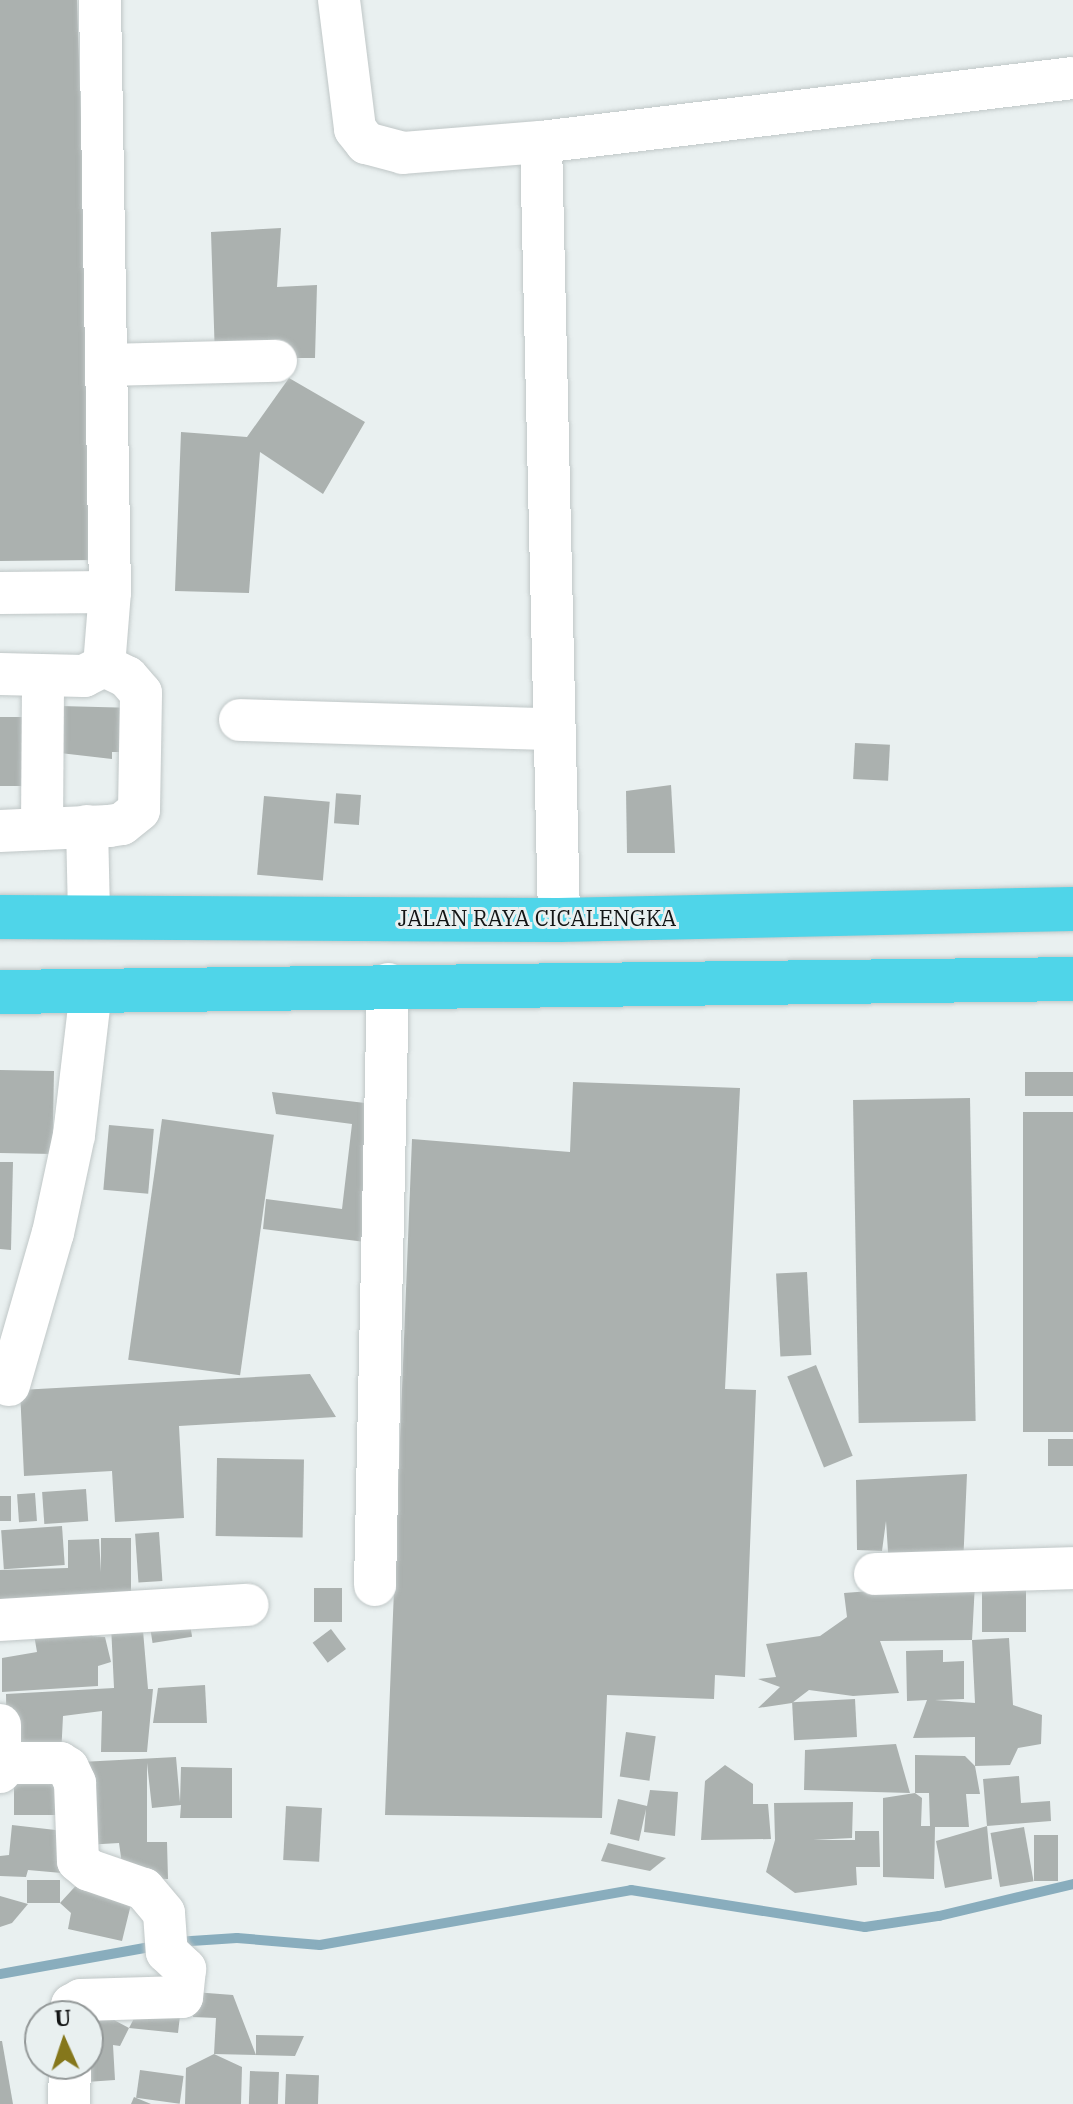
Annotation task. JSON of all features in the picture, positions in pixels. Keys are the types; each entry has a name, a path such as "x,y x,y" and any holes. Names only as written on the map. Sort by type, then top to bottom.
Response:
{"highway":[{"name":"JALAN RAYA CICALENGKA","path":"0,917 559,920 1073,909"},
{"path":"0,992 388,984 1073,979"}],"street":[{"path":"100,0 110,592 104,666"},
{"path":"339,0 355,129 366,143 403,153 541,142 1073,78"},
{"path":"541,142 552,729 559,920"},
{"path":"107,365 276,361"},
{"path":"0,593 11,589 110,592"},
{"path":"0,674 84,676 104,666"},
{"path":"0,831 122,824 142,801 141,693 127,677 104,666"},
{"path":"42,828 43,676"},
{"path":"240,720 552,729"},
{"path":"87,826 89,916"},
{"path":"375,1585 388,984"},
{"path":"9,1385 68,1163 85,1072 91,991"},
{"path":"875,1574 1073,1568"},
{"path":"0,1620 248,1605"},
{"path":"1,1754 60,1763 68,1768 75,1783 78,1861 89,1870 144,1889 162,1908 166,1942 185,1969 182,1997 81,2000"},
{"path":"69,2104 70,2080"}],"building":[{"path":"0,0 77,0 96,560 0,561"},
{"path":"281,228 277,287 317,285 315,358 215,358 211,232"},
{"path":"289,378 365,422 323,494 260,452 249,593 175,591 181,432 247,437"},
{"path":"60,706 136,708 135,752 112,752 112,759 60,753"},
{"path":"0,717 28,717 28,786 0,786"},
{"path":"855,743 890,745 888,781 853,779"},
{"path":"671,785 675,853 627,853 626,791"},
{"path":"336,793 361,795 359,825 334,823"},
{"path":"264,796 330,802 323,880 257,875"},
{"path":"0,1070 54,1071 53,1154 0,1153"},
{"path":"1025,1072 1073,1072 1073,1096 1025,1096"},
{"path":"573,1082 740,1088 725,1389 756,1390 745,1677 715,1675 714,1699 607,1695 602,1818 385,1815 412,1139 570,1152"},
{"path":"272,1092 382,1105 365,1242 263,1229 266,1199 342,1209 352,1124 276,1114"},
{"path":"970,1098 976,1421 859,1423 853,1100"},
{"path":"1023,1112 1073,1112 1073,1432 1023,1432"},
{"path":"162,1119 274,1135 240,1375 128,1360"},
{"path":"109,1125 154,1129 148,1194 103,1190"},
{"path":"0,1162 13,1162 11,1250 0,1249"},
{"path":"807,1272 811,1355 780,1357 776,1274"},
{"path":"816,1365 853,1456 824,1467 787,1377"},
{"path":"310,1374 336,1417 179,1426 184,1518 115,1522 112,1471 24,1476 20,1390"},
{"path":"1048,1439 1073,1439 1073,1466 1048,1466"},
{"path":"217,1458 304,1460 303,1538 216,1536"},
{"path":"967,1474 963,1566 889,1567 886,1521 882,1551 857,1550 856,1480"},
{"path":"86,1489 88,1521 44,1524 42,1492"},
{"path":"35,1493 37,1521 19,1522 17,1494"},
{"path":"0,1496 11,1496 11,1521 0,1521"},
{"path":"62,1526 65,1565 4,1569 1,1530"},
{"path":"159,1532 162,1581 138,1583 135,1534"},
{"path":"101,1538 131,1538 131,1595 0,1599 0,1570 68,1568 68,1540 99,1539 101,1572"},
{"path":"982,1578 1026,1578 1026,1632 982,1632"},
{"path":"975,1583 972,1640 880,1641 899,1693 853,1696 809,1690 792,1703 758,1708 780,1687 758,1679 776,1677 766,1644 820,1636 847,1617 844,1593"},
{"path":"314,1588 342,1588 342,1622 314,1622"},
{"path":"188,1611 192,1637 153,1643 148,1617"},
{"path":"91,1619 92,1636 105,1637 111,1662 98,1666 98,1686 2,1692 2,1658 37,1652 32,1623"},
{"path":"142,1619 148,1689 153,1689 147,1752 101,1752 102,1711 63,1716 61,1756 7,1757 6,1694 114,1688 111,1625"},
{"path":"331,1629 346,1649 328,1663 313,1643"},
{"path":"1009,1638 1013,1705 1042,1715 1041,1744 1018,1748 1010,1765 975,1766 975,1737 913,1738 927,1700 907,1701 906,1651 943,1650 943,1662 964,1661 964,1699 935,1700 975,1703 972,1640"},
{"path":"205,1685 207,1723 153,1723 158,1688"},
{"path":"855,1699 857,1737 794,1740 792,1702"},
{"path":"626,1732 656,1736 649,1781 620,1777"},
{"path":"896,1744 910,1793 804,1790 805,1750"},
{"path":"915,1755 965,1756 975,1766 980,1794 966,1794 969,1827 935,1827 934,1879 883,1877 883,1798 915,1793","holes":["915,1793 929,1793 930,1826 921,1826 922,1798"]},
{"path":"176,1757 180,1802 181,1767 232,1768 232,1818 180,1818 181,1805 152,1808 147,1763 147,1842 167,1842 168,1879 124,1878 119,1843 85,1845 81,1762"},
{"path":"725,1765 753,1784 753,1804 768,1804 771,1839 701,1840 705,1781"},
{"path":"14,1775 71,1775 71,1815 14,1815"},
{"path":"1019,1776 1021,1803 1050,1801 1051,1821 987,1826 983,1779"},
{"path":"650,1790 678,1792 675,1836 644,1832 646,1809 639,1841 610,1834 618,1799 647,1806"},
{"path":"853,1802 852,1838 813,1840 855,1840 855,1831 879,1831 880,1867 856,1867 857,1885 795,1893 766,1872 775,1840 774,1803"},
{"path":"286,1806 322,1808 319,1862 283,1860"},
{"path":"12,1825 73,1832 73,1874 28,1870 26,1877 0,1876 0,1856 9,1855"},
{"path":"987,1826 992,1879 945,1888 936,1841"},
{"path":"1024,1827 1034,1881 1000,1887 991,1833"},
{"path":"1034,1835 1058,1835 1058,1881 1034,1881"},
{"path":"608,1843 666,1858 650,1871 601,1861"},
{"path":"82,1879 134,1892 122,1941 68,1929 71,1913 60,1903"},
{"path":"27,1880 60,1880 60,1903 27,1903"},
{"path":"0,1896 28,1904 12,1923 0,1927"},
{"path":"194,1992 233,1995 256,2055 256,2035 304,2036 295,2056 214,2054 216,2018 193,2017"},
{"path":"182,1998 178,2033 129,2028 143,2001"},
{"path":"112,2002 114,2020 129,2028 120,2046 113,2045 115,2080 72,2083 75,2080 104,2080 104,2007"},
{"path":"2,2041 13,2104 0,2104"},
{"path":"214,2054 242,2067 241,2104 185,2104 186,2068"},
{"path":"140,2070 184,2076 180,2104 136,2098"},
{"path":"250,2071 279,2072 278,2104 249,2104"},
{"path":"286,2074 319,2075 318,2104 285,2104"},
{"path":"134,2097 151,2104 131,2104"}],"waterway":[{"path":"176,1942 237,1938 320,1945 631,1890 865,1927 939,1916 1073,1884"},
{"path":"0,1974 156,1946"}]}
